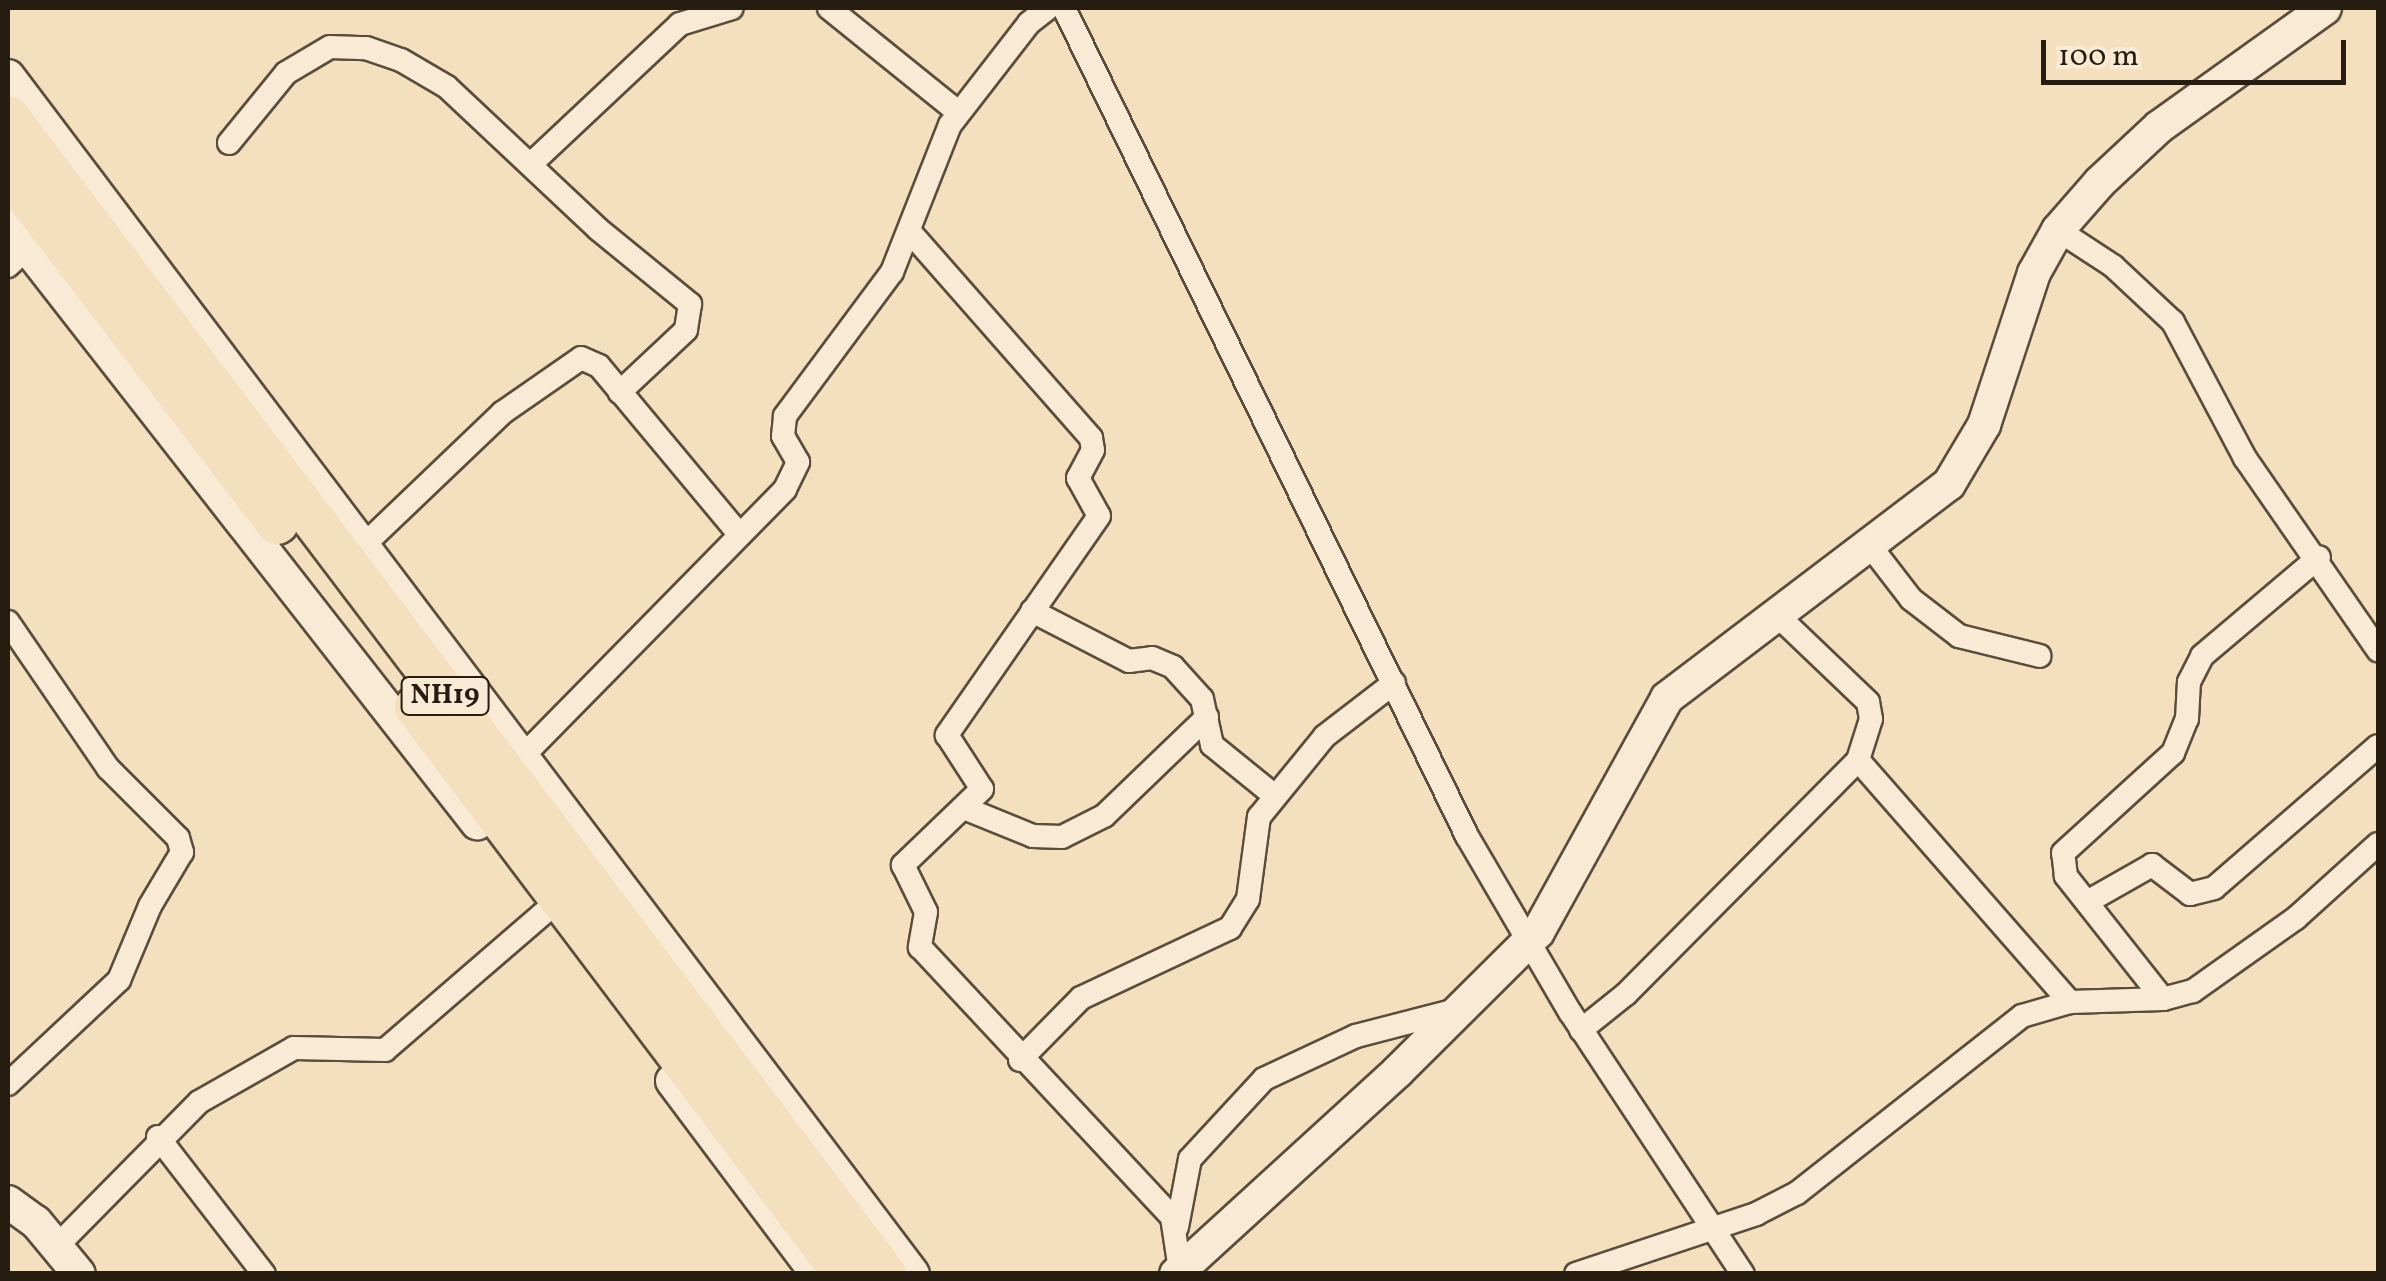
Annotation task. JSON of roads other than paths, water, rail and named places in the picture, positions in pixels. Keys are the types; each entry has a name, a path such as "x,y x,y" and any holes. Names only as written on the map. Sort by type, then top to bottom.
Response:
{"highway":[{"name":"NH19","path":"8,117 885,1274"},
{"name":"NH19","path":"8,171 844,1274"}],"street":[{"path":"532,162 680,24 732,8"},
{"path":"829,8 958,112"},
{"path":"1064,8 1517,953 1581,1030 1709,1230 1743,1274"},
{"path":"1178,1272 1460,1009 1546,919 1658,709 1949,484 1974,449 2025,295 2058,230 2139,142 2325,8"},
{"path":"523,756 740,535 797,469 783,436 785,416 886,281 910,232 936,154 958,112 1042,11"},
{"path":"229,143 300,61 346,46 401,60 436,80 532,162 694,312 686,330 620,392"},
{"path":"8,76 912,1274"},
{"path":"2058,230 2113,266 2163,310 2245,458 2319,557 2378,650"},
{"path":"910,232 1091,438 1093,450 1078,478 1099,516 947,735 981,782 979,796 903,865 926,912 920,947 1177,1227"},
{"path":"14,246 545,912 816,1274"},
{"path":"160,277 173,336"},
{"path":"364,545 502,413 571,362 590,359 740,535"},
{"path":"1871,547 1912,599 1959,636 2040,656"},
{"path":"2162,999 2060,865 2063,853 2173,753 2187,719 2188,682 2202,656 2319,557"},
{"path":"1032,611 1129,661 1162,660 1197,690 1212,745 1275,796"},
{"path":"1581,1030 1626,994 1858,760 1870,718 1868,702 1776,614"},
{"path":"8,622 108,768 178,838 182,852 150,906 119,980 8,1084"},
{"path":"1020,1060 1081,998 1230,928 1248,898 1254,831 1275,796 1325,736 1390,686"},
{"path":"964,808 1033,836 1062,837 1104,816 1206,717"},
{"path":"2087,902 2152,866 2190,894 2214,888 2378,746"},
{"path":"1858,760 2070,1002"},
{"path":"1576,1274 1684,1240 1797,1193 1978,1046 2022,1016 2070,1002 2162,999 2193,991 2230,968 2341,882 2378,844"},
{"path":"56,1246 158,1137 200,1102 280,1053 312,1046 385,1050 545,912"},
{"path":"1178,1272 1177,1227 1190,1159 1264,1079 1356,1036 1460,1009"},
{"path":"158,1137 264,1274"},
{"path":"8,1202 80,1274"}]}
